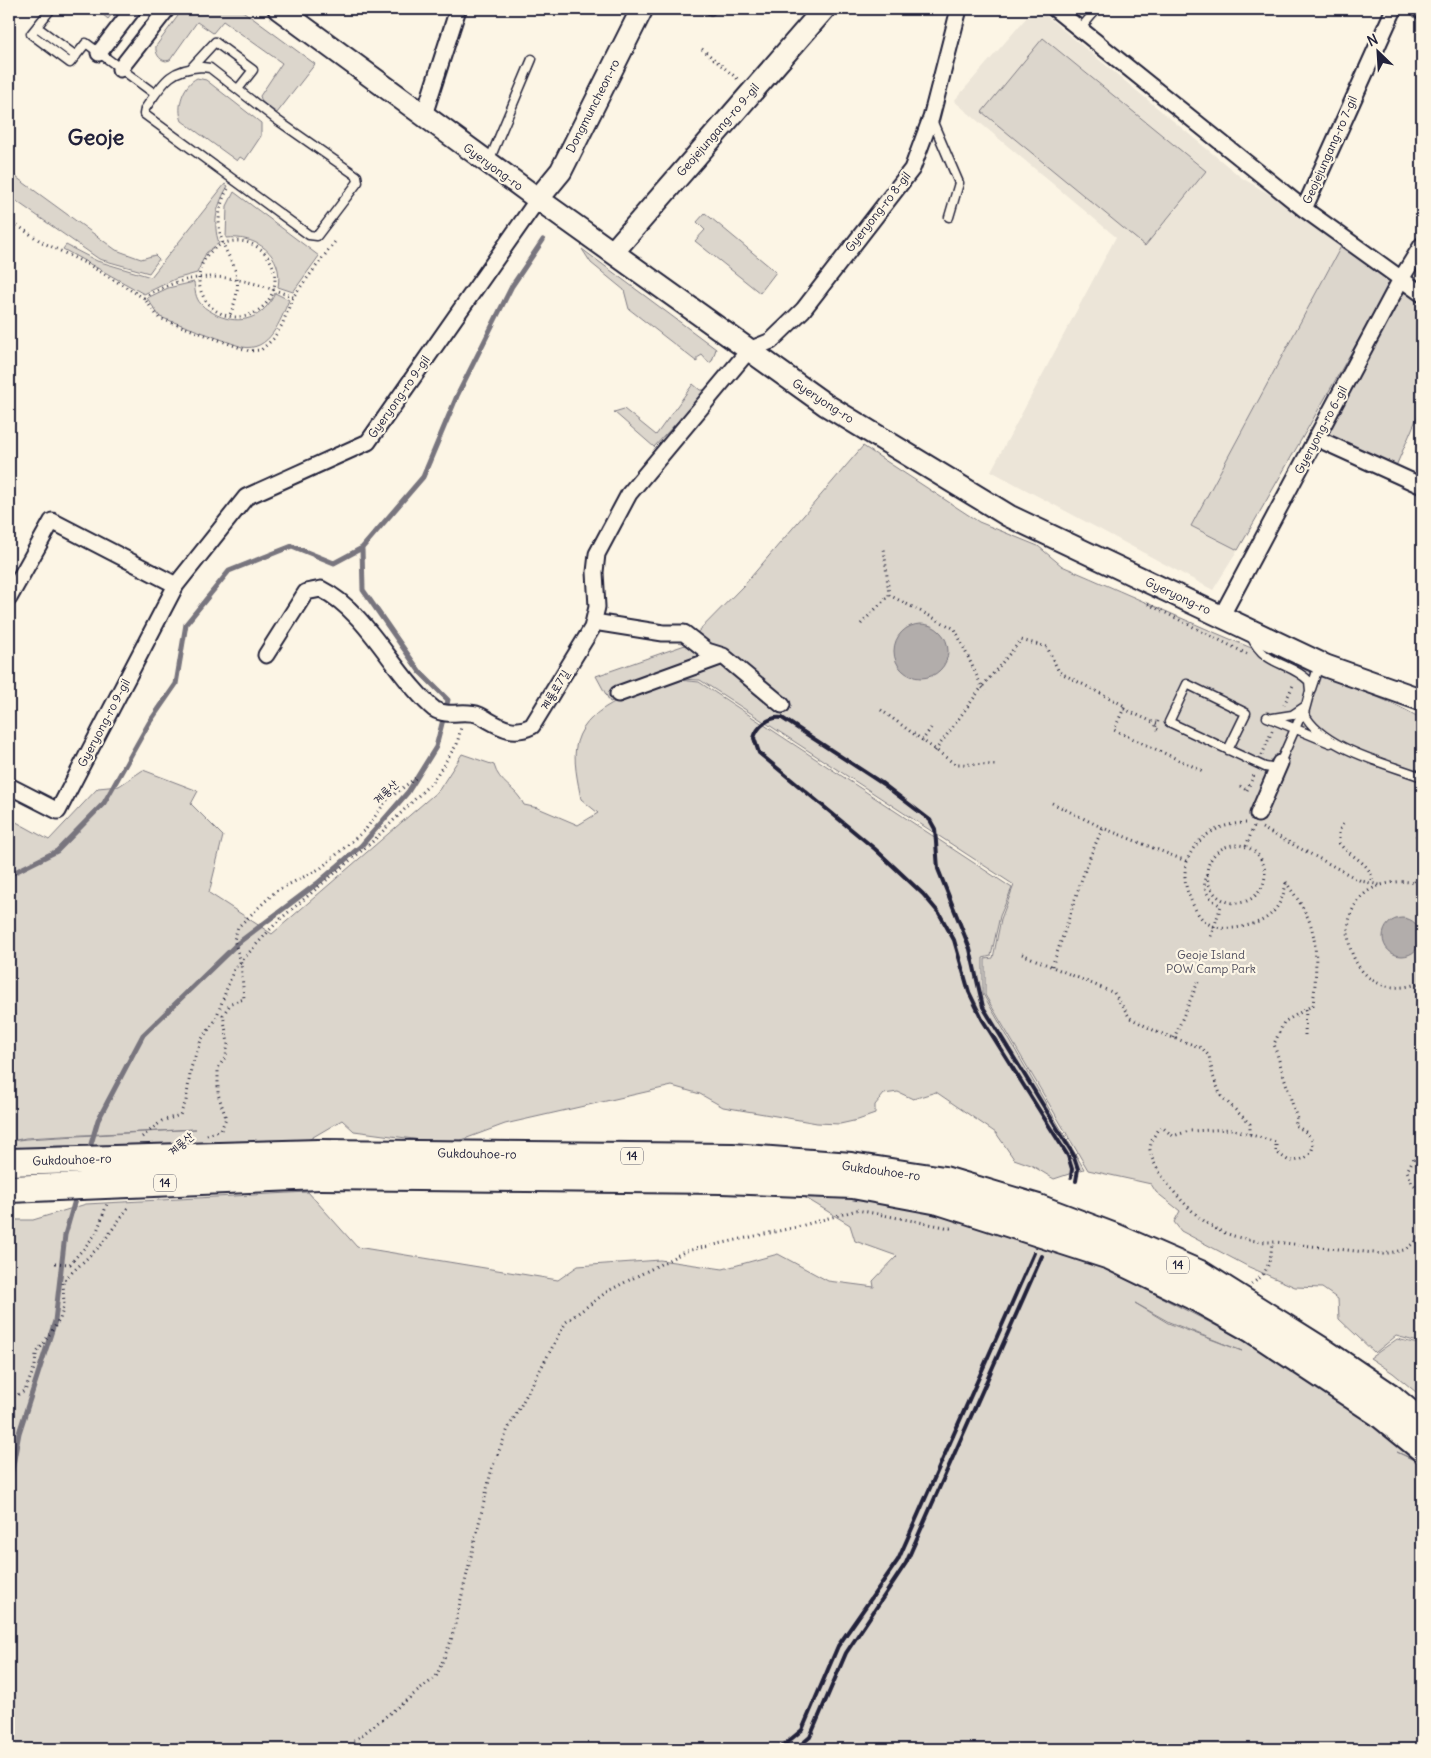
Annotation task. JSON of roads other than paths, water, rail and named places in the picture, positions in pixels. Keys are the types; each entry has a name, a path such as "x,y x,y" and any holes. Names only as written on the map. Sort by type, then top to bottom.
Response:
{"highway":[{"name":"Gukdouhoe-ro","path":"9,1162 319,1164 732,1157 851,1166 941,1191 1047,1211 1118,1238 1200,1274 1322,1351 1384,1405"},
{"name":"Gukdouhoe-ro","path":"9,1189 319,1164"},
{"name":"14","path":"1384,1405 1422,1424"},
{"name":"14","path":"1384,1405 1422,1448"}],"street":[{"path":"99,53 133,9"},
{"path":"120,69 167,9"},
{"name":"Gyeryong-ro","path":"279,9 538,199 826,405 1009,516 1320,663 1422,700"},
{"path":"424,116 458,9"},
{"name":"Dongmuncheon-ro","path":"538,199 561,171 642,9"},
{"name":"Geojejungang-ro 9-gil","path":"613,252 824,9"},
{"name":"Gyeryong-ro 8-gil","path":"749,350 771,341 803,310 912,169 931,118 959,9"},
{"path":"1055,9 1304,209 1422,294"},
{"name":"Geojejungang-ro 7-gil","path":"1304,209 1394,9"},
{"name":"Gyeryong-ro 9-gil","path":"9,786 58,811 176,586 246,497 368,442 538,199"},
{"name":"Gyeryong-ro 6-gil","path":"1221,617 1316,438 1422,245"},
{"name":"계룡로7길","path":"266,655 306,592 320,589 355,616 420,696 440,712 478,715 504,730 518,730 532,726 584,643 594,622 597,608 595,572 597,554 629,494 749,350"},
{"path":"1316,438 1422,486"},
{"path":"9,598 52,521 176,586"},
{"path":"594,622 663,633 684,633 707,650 722,656 782,705"},
{"path":"618,694 722,656"},
{"path":"1258,814 1280,763"}],"lane":[{"path":"51,9 32,34 70,63 86,43 155,94"},
{"path":"1080,29 1097,9"},
{"path":"37,27 76,56"},
{"path":"191,67 210,68 238,89 358,179 319,234 313,236 144,114 155,94 170,75 199,62 215,42 253,70 238,89"},
{"path":"489,163 532,59"},
{"path":"931,118 959,183 949,217"},
{"path":"1249,630 1261,653 1269,660 1305,677 1310,685 1310,691"},
{"path":"1228,750 1246,713 1188,684 1169,722 1228,750 1258,764 1271,768 1280,763 1305,706 1320,663"},
{"path":"1305,706 1292,715 1277,720 1309,734 1422,776"},
{"path":"1305,706 1304,712 1310,723 1323,734 1354,751"},
{"path":"1288,744 1300,736 1309,734"}],"waterway":[{"path":"89,1151 98,1120 143,1035 238,943 319,882 361,846 408,792 436,747 448,700 420,672 363,590 362,548 423,477 457,396 512,286 543,240"},
{"path":"9,875 57,851 104,803 149,723 176,684 186,624 229,571 292,546 334,563 362,548"},
{"path":"9,1486 19,1433 55,1321 65,1235 77,1193"}],"railway":[{"path":"1071,1177 1072,1169 1068,1156 982,1019 969,992 954,940 939,913 923,894 875,849 759,753 754,738 764,723 782,718 883,784 930,820 935,829 938,869 970,949 983,1007 1073,1154 1078,1169 1076,1181"},
{"path":"779,1749 802,1730 838,1646 898,1560 1034,1253"},
{"path":"796,1749 810,1737 846,1653 906,1563 1042,1256"}],"district":[{"name":"Geoje","path":"96,137"}],"park label":[{"name":"Geoje Island POW Camp Park","path":"1211,962"}]}
